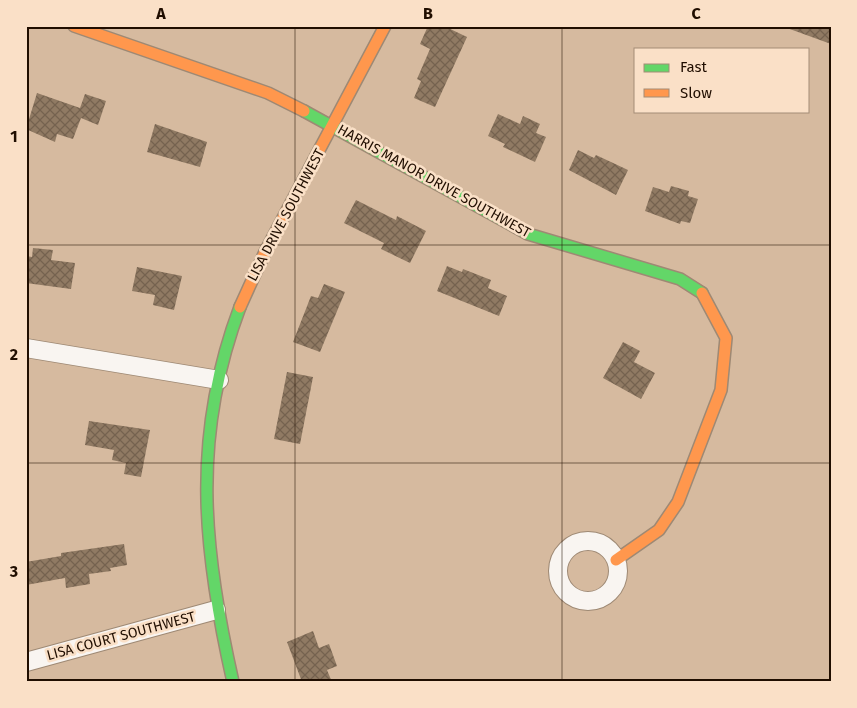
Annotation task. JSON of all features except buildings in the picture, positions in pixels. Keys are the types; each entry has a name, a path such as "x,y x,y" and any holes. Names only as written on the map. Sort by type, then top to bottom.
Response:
{"street":[{"name":"HARRIS MANOR DRIVE SOUTHWEST","path":"74,26 268,93 333,126 528,234 680,279 704,294 726,338 721,390 678,502 659,530 616,560"},
{"name":"LISA DRIVE SOUTHWEST","path":"233,682 216,610 208,552 206,494 209,436 219,380 234,324 255,271 385,26"},
{"path":"26,348 219,380"},
{"name":"LISA COURT SOUTHWEST","path":"26,662 216,610"}],"traffic: fast":[{"path":"304,111 528,234 680,279 702,293"},
{"path":"233,682 215,586 209,540 207,494 208,448 214,402 224,355 240,307"}],"traffic: slow":[{"path":"74,26 268,93 304,111"},
{"path":"240,307 265,252 385,26"},
{"path":"616,560 659,530 678,502 721,390 726,338 702,293"}]}
